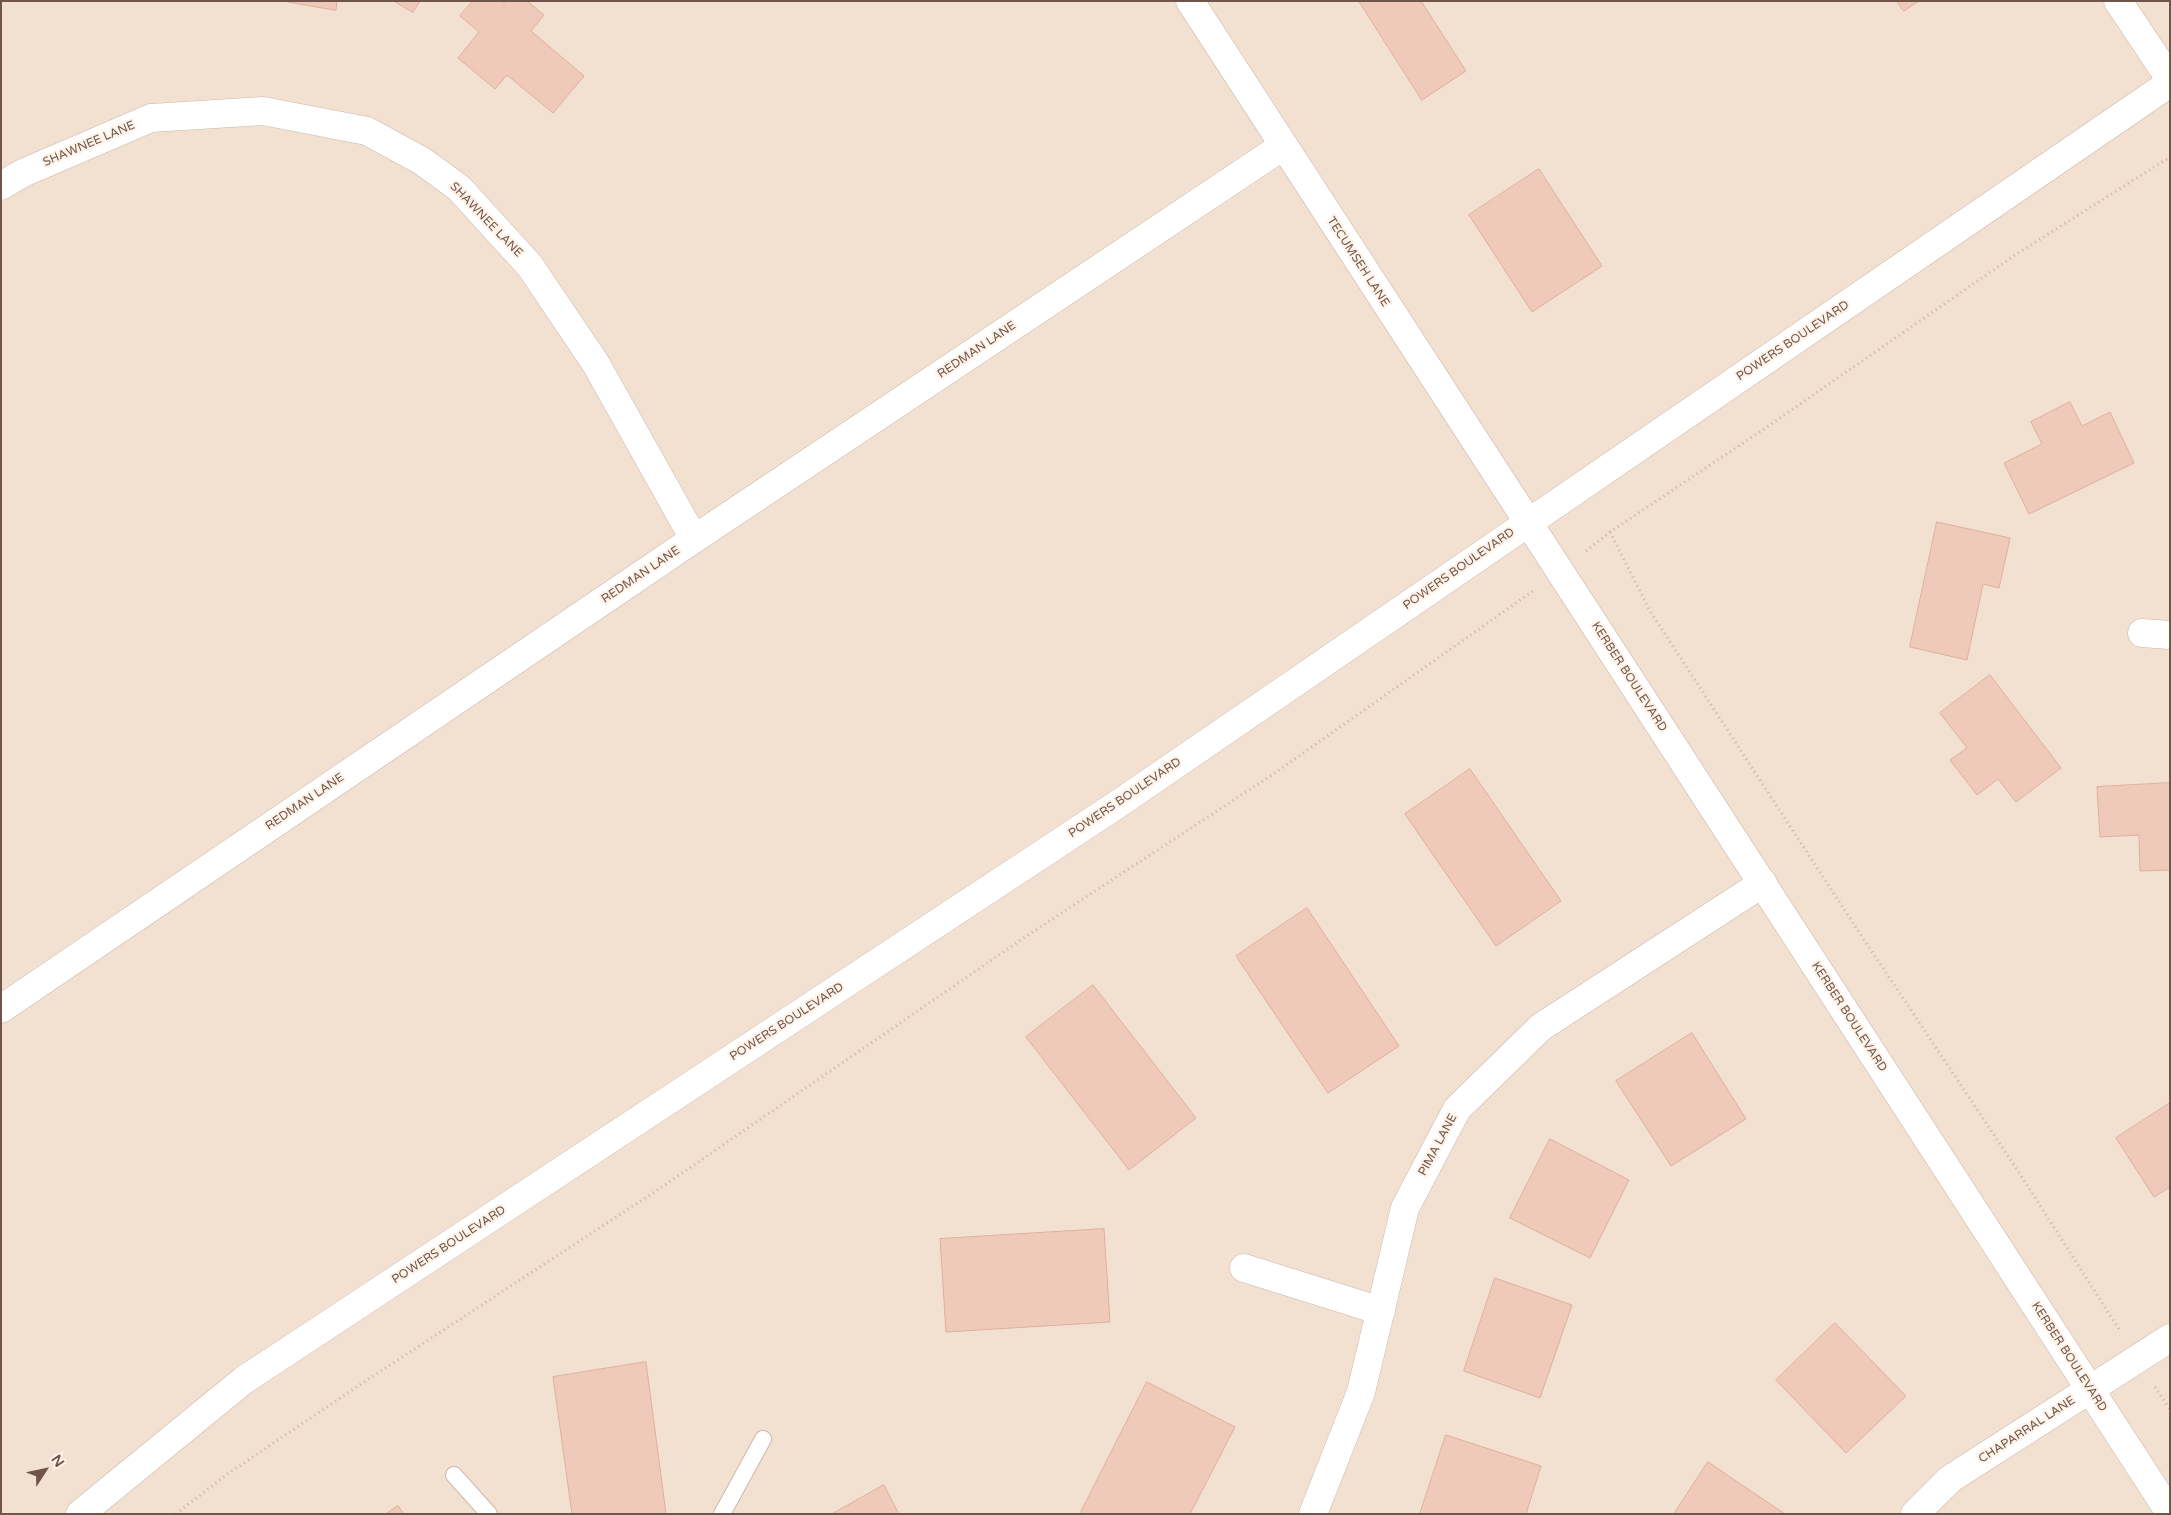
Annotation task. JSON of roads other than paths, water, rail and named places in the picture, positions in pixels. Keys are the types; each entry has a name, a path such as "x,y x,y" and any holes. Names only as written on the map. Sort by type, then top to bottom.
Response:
{"street":[{"name":"TECUMSEH LANE","path":"1190,1 1528,522"},
{"path":"2118,1 2170,81"},
{"name":"POWERS BOULEVARD","path":"80,1514 244,1380 1118,804 2170,81"},
{"name":"SHAWNEE LANE","path":"1,186 23,173 151,118 262,111 367,130 422,161 458,188 530,266 596,364 694,538"},
{"name":"REDMAN LANE","path":"1,1009 694,538 1283,146"},
{"name":"KERBER BOULEVARD","path":"1528,522 2170,1513"},
{"path":"2142,633 2170,635"},
{"name":"PIMA LANE","path":"1313,1514 1361,1392 1405,1208 1457,1109 1541,1027 1762,883"},
{"path":"1244,1268 1381,1311"},
{"name":"CHAPARRAL LANE","path":"1916,1514 1950,1479 2170,1338"}],"lane":[{"path":"722,1514 762,1439"},
{"path":"454,1475 489,1514"}]}
